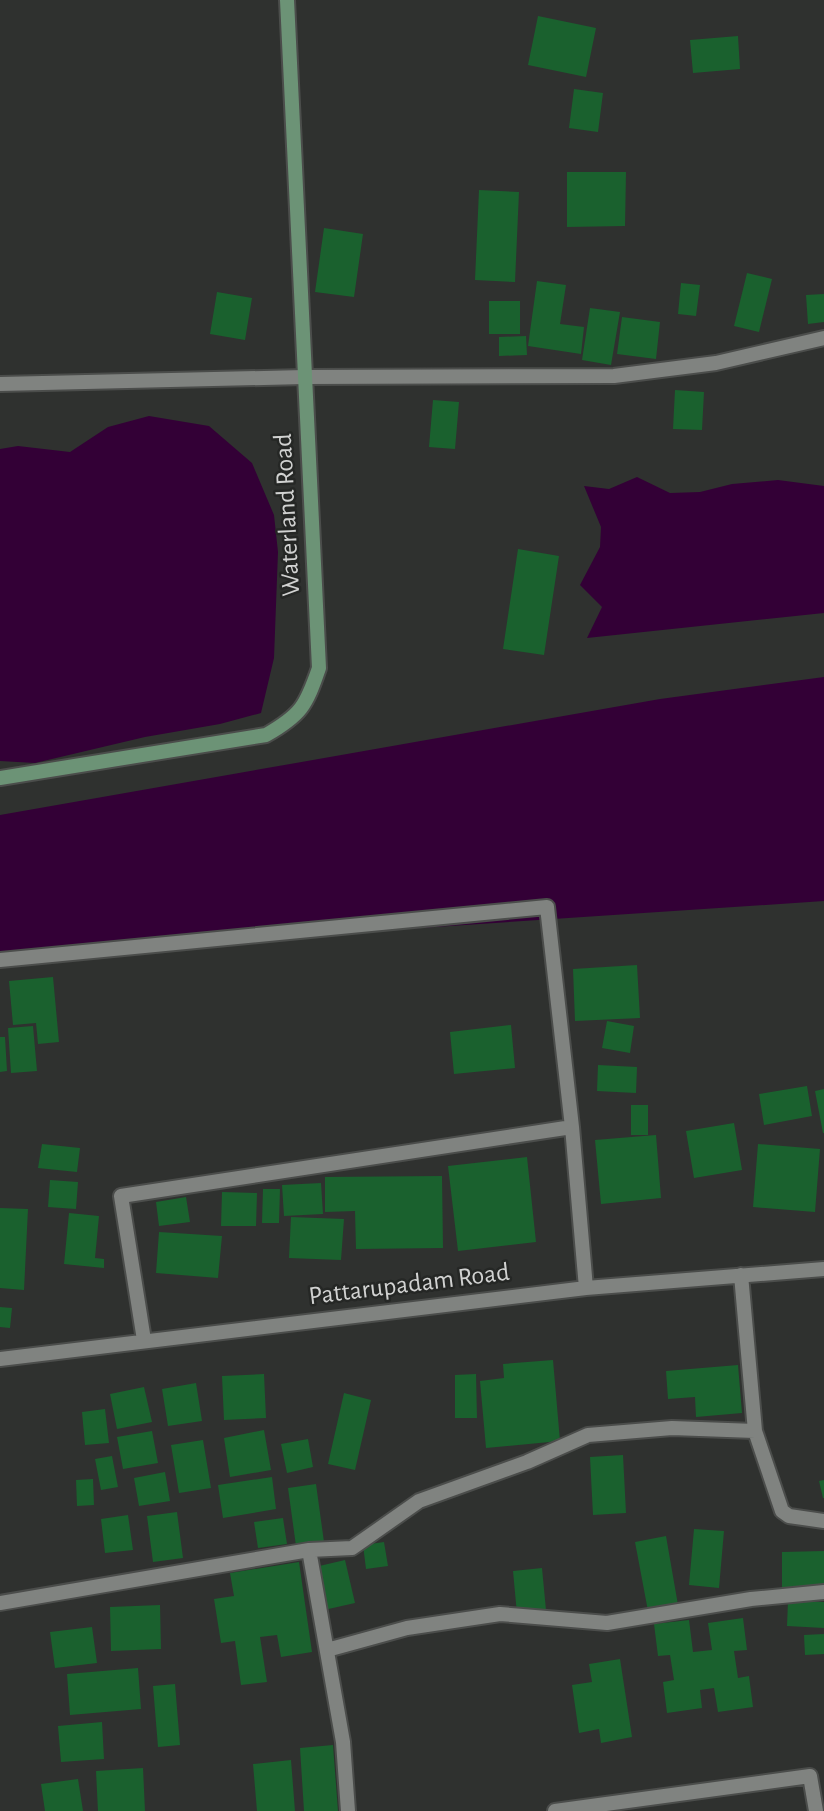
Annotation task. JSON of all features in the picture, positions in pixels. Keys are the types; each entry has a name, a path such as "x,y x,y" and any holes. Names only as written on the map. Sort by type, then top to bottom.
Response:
{"main road":[{"name":"Waterland Road","path":"0,778 266,735 289,722 308,702 319,668 287,0"}],"street":[{"path":"0,384 304,377 614,376 716,363 824,338"},
{"path":"0,960 547,907 572,1127 586,1288"},
{"path":"144,1340 121,1196 572,1127"},
{"name":"Pattarupadam Road","path":"0,1359 586,1288 824,1269"},
{"path":"741,1275 755,1431 782,1511 789,1516 824,1521"},
{"path":"0,1603 309,1550 352,1548 419,1501 527,1462 589,1435 673,1428 755,1431"},
{"path":"309,1550 343,1742 348,1811"},
{"path":"327,1650 407,1628 500,1614 607,1623 751,1599 824,1592"},
{"path":"555,1811 810,1776 816,1811"}],"shaded area":[{"path":"149,416 209,426 252,463 274,515 278,552 274,658 261,713 35,763 0,761 0,449 18,446 70,452 108,427"},
{"path":"637,477 670,493 700,492 732,484 778,480 824,486 824,613 587,638 602,607 580,585 600,547 601,527 584,486 609,489"},
{"path":"824,677 824,901 0,956 0,815 660,699"}],"building":[{"path":"538,16 596,28 586,77 528,65"},
{"path":"738,36 740,69 693,73 690,40"},
{"path":"574,89 603,93 598,132 569,128"},
{"path":"567,172 626,172 625,226 567,227"},
{"path":"479,190 519,192 515,282 475,280"},
{"path":"324,228 363,234 354,297 315,292"},
{"path":"747,273 772,279 759,332 734,326"},
{"path":"537,281 566,285 560,324 584,327 581,354 528,346"},
{"path":"681,283 700,285 696,316 678,314"},
{"path":"217,292 252,298 245,340 210,334"},
{"path":"824,294 824,322 808,324 806,295"},
{"path":"489,301 520,301 520,334 489,334"},
{"path":"590,308 620,312 611,365 582,360"},
{"path":"622,317 660,322 656,359 617,354"},
{"path":"526,336 527,355 499,356 499,337"},
{"path":"675,390 704,392 702,430 673,429"},
{"path":"433,400 459,402 455,449 429,447"},
{"path":"518,549 559,556 544,655 503,649"},
{"path":"637,965 640,1018 575,1021 573,969"},
{"path":"53,977 59,1042 38,1044 36,1023 13,1025 9,981"},
{"path":"607,1021 634,1026 630,1053 602,1048"},
{"path":"511,1025 515,1068 454,1074 450,1032"},
{"path":"33,1026 37,1071 11,1073 8,1028"},
{"path":"0,1037 5,1037 7,1071 0,1072"},
{"path":"598,1065 637,1067 636,1093 597,1091"},
{"path":"807,1086 812,1116 764,1125 759,1094"},
{"path":"824,1089 824,1133 823,1133 815,1091"},
{"path":"631,1105 648,1105 648,1135 631,1135"},
{"path":"734,1123 742,1170 694,1178 686,1131"},
{"path":"656,1135 661,1198 601,1204 595,1140"},
{"path":"42,1144 80,1148 77,1172 38,1168"},
{"path":"758,1144 820,1149 815,1212 753,1207"},
{"path":"527,1157 536,1242 458,1251 448,1166"},
{"path":"442,1176 443,1248 356,1249 355,1211 325,1212 325,1177"},
{"path":"50,1180 78,1182 76,1209 48,1207"},
{"path":"321,1183 323,1214 284,1216 282,1185"},
{"path":"263,1189 280,1189 279,1223 262,1223"},
{"path":"222,1192 257,1193 256,1226 221,1226"},
{"path":"186,1197 190,1222 159,1226 156,1202"},
{"path":"0,1208 28,1209 24,1290 0,1288"},
{"path":"69,1213 99,1216 95,1258 104,1259 104,1268 64,1264"},
{"path":"291,1217 344,1219 341,1260 289,1258"},
{"path":"159,1232 222,1236 218,1278 156,1273"},
{"path":"0,1307 12,1308 10,1328 0,1327"},
{"path":"553,1360 560,1441 486,1448 480,1381 504,1378 503,1364"},
{"path":"738,1365 742,1413 696,1417 695,1397 668,1399 666,1371"},
{"path":"264,1374 266,1418 224,1420 222,1376"},
{"path":"476,1374 477,1418 455,1418 455,1375"},
{"path":"196,1383 202,1421 168,1426 162,1389"},
{"path":"144,1387 152,1422 117,1429 110,1394"},
{"path":"344,1393 371,1400 355,1470 328,1464"},
{"path":"105,1409 109,1443 85,1445 82,1412"},
{"path":"264,1430 271,1470 230,1477 224,1438"},
{"path":"152,1431 158,1463 123,1469 117,1437"},
{"path":"308,1439 313,1467 287,1473 281,1444"},
{"path":"203,1440 211,1488 179,1493 171,1445"},
{"path":"623,1455 626,1513 593,1515 590,1457"},
{"path":"112,1456 118,1487 101,1490 95,1459"},
{"path":"165,1472 170,1501 139,1506 134,1478"},
{"path":"272,1477 276,1509 223,1518 218,1485"},
{"path":"93,1479 94,1505 77,1506 76,1480"},
{"path":"824,1480 824,1498 823,1498 819,1481"},
{"path":"316,1484 324,1542 296,1546 288,1488"},
{"path":"177,1512 183,1558 153,1562 147,1516"},
{"path":"128,1515 133,1550 105,1553 101,1519"},
{"path":"283,1518 287,1544 258,1548 254,1522"},
{"path":"694,1529 724,1531 719,1588 689,1585"},
{"path":"666,1536 678,1605 648,1611 635,1542"},
{"path":"384,1542 388,1566 366,1569 363,1545"},
{"path":"824,1551 824,1587 782,1588 782,1552"},
{"path":"345,1560 355,1603 324,1610 315,1567"},
{"path":"299,1562 312,1652 281,1657 277,1635 260,1637 267,1682 241,1685 235,1641 221,1643 214,1599 234,1596 230,1573"},
{"path":"542,1568 546,1610 517,1614 513,1571"},
{"path":"788,1601 824,1602 824,1628 787,1626"},
{"path":"160,1605 161,1649 111,1651 110,1607"},
{"path":"743,1618 747,1650 734,1651 738,1678 749,1676 753,1707 718,1712 714,1688 700,1690 702,1708 667,1713 663,1682 674,1680 670,1655 658,1656 654,1624 689,1620 693,1652 712,1650 708,1623"},
{"path":"92,1627 97,1663 55,1668 50,1632"},
{"path":"824,1634 824,1654 805,1655 804,1635"},
{"path":"620,1659 632,1737 601,1743 599,1729 579,1733 572,1685 592,1682 589,1664"},
{"path":"138,1668 141,1709 70,1715 67,1674"},
{"path":"175,1684 180,1745 158,1747 153,1686"},
{"path":"102,1722 104,1759 61,1762 58,1726"},
{"path":"333,1745 338,1811 304,1811 300,1748"},
{"path":"291,1760 295,1811 257,1811 253,1764"},
{"path":"143,1768 145,1811 98,1811 96,1771"},
{"path":"78,1779 83,1811 45,1811 41,1784"}]}
